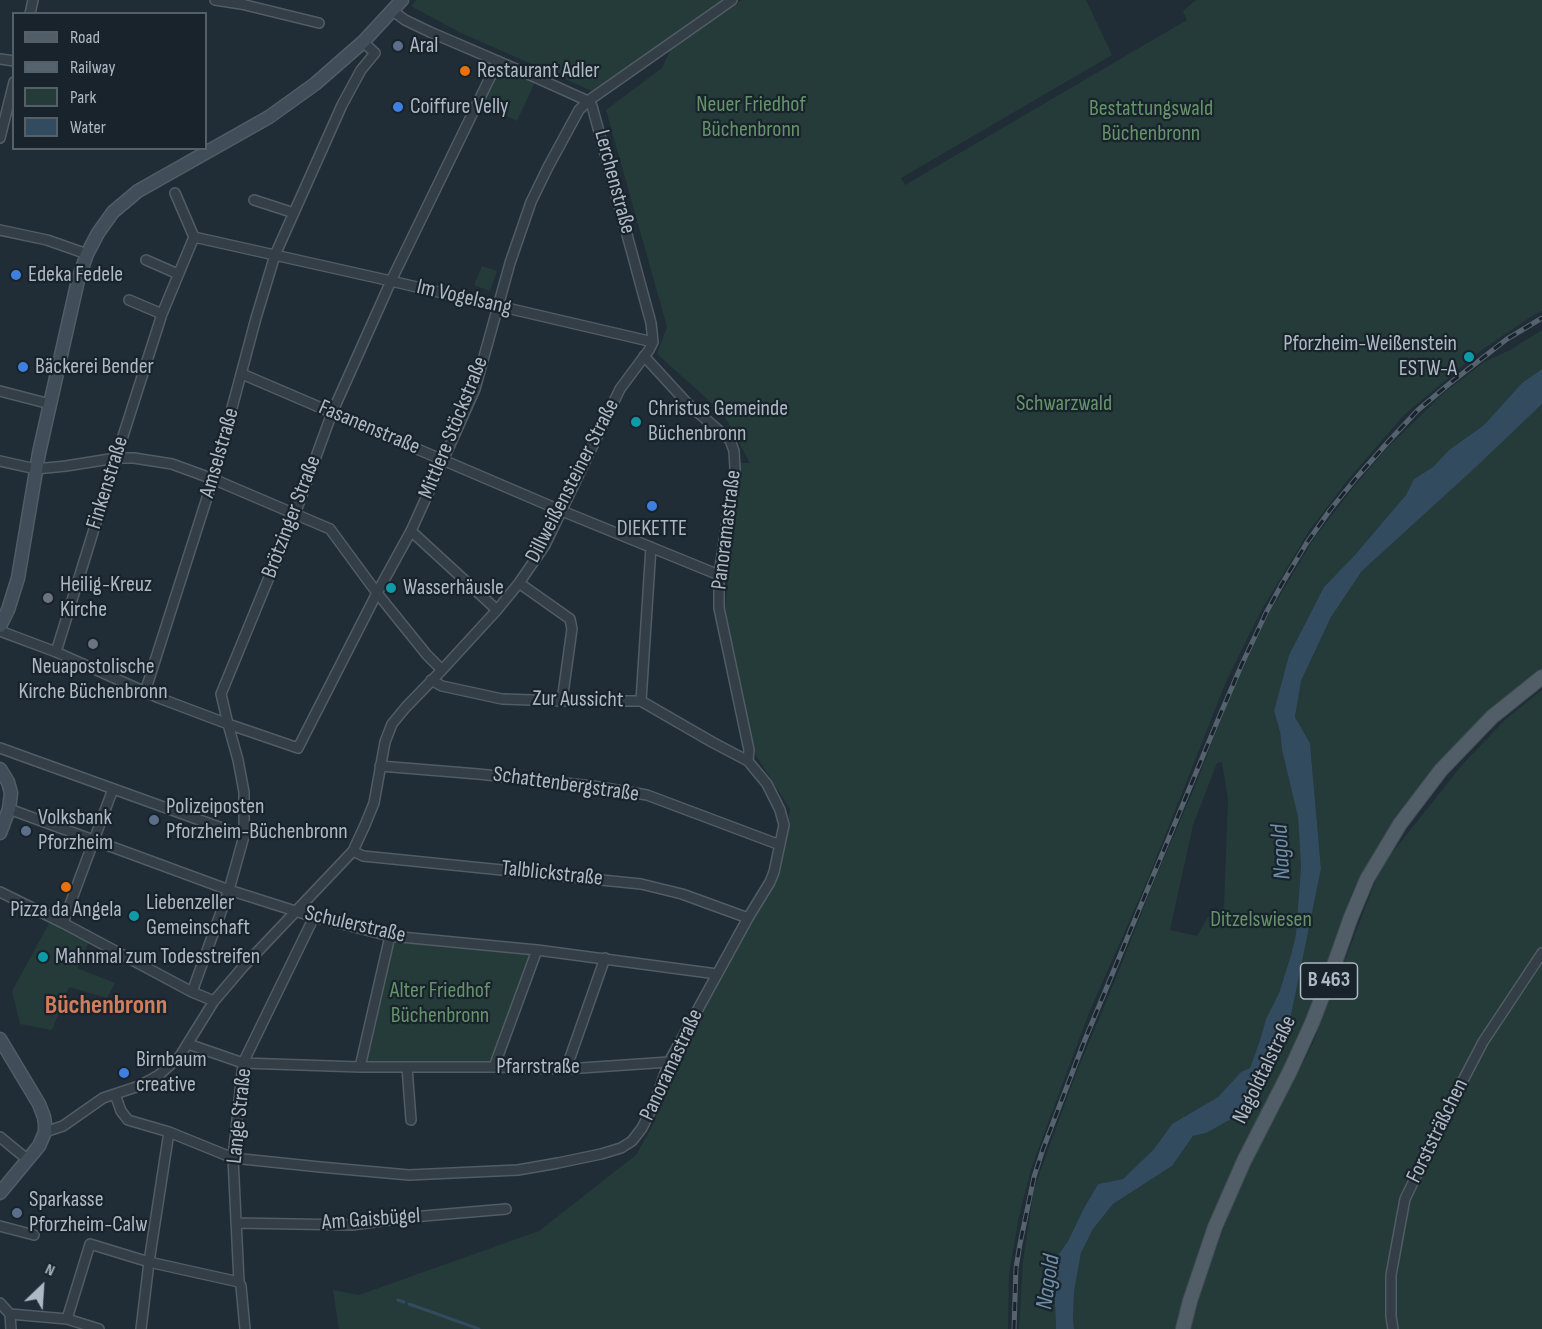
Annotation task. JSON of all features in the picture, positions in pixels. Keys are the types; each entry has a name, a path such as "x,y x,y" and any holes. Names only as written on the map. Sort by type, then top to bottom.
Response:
{"main road":[{"path":"0,626 8,610 18,578 36,469 78,280 87,254 105,222 113,212 138,191 269,117 315,84 363,42 397,4"},
{"name":"Nagoldtalstraße","path":"1183,1329 1195,1284 1220,1216 1249,1150 1290,1071 1311,1023 1367,879 1400,824 1441,770 1492,717 1542,677"},
{"path":"0,769 10,788 9,809 0,833"},
{"path":"0,1040 39,1104 44,1117 45,1132 39,1146 0,1193"}],"street":[{"path":"214,0 241,2 319,23"},
{"name":"Mittlere Stöckstraße","path":"228,724 298,748 376,593 411,531 444,460 475,389 510,263 531,202 579,110 588,101 732,0"},
{"name":"Lerchenstraße","path":"397,4 405,20 588,101 592,106 651,323 653,342"},
{"name":"Amselstraße","path":"145,692 213,479 275,255 342,105 360,70 375,53 363,42"},
{"name":"Brötzinger Straße","path":"192,992 229,890 244,836 243,792 238,760 221,694 295,514 332,412 391,280 498,61"},
{"path":"0,138 12,90"},
{"path":"175,193 194,237 275,255"},
{"path":"254,200 294,213"},
{"path":"0,230 47,240 87,254"},
{"name":"Finkenstraße","path":"56,652 162,315 194,237"},
{"name":"Im Vogelsang","path":"275,255 653,342"},
{"path":"147,260 178,274"},
{"path":"129,300 162,315"},
{"path":"644,357 653,342"},
{"name":"Panoramastraße","path":"115,1094 121,1111 128,1120 169,1132 233,1158 320,1167 409,1175 518,1170 602,1154 632,1142 654,1104 669,1062 770,882 783,825 780,810 767,784 748,761 749,750 719,608 719,576 735,469 735,458 730,440 688,404 644,357"},
{"name":"Dillweißensteiner Straße","path":"45,1132 63,1125 103,1098 139,1086 159,1075 180,1056 214,1001 352,851 374,803 385,742 392,724 519,583 545,545 620,389 644,357"},
{"name":"Fasanenstraße","path":"242,374 719,576"},
{"path":"0,391 50,404"},
{"path":"0,461 36,469 116,458 134,458 172,464 330,529 376,593 427,656 442,670"},
{"path":"411,531 497,610"},
{"path":"641,701 651,548"},
{"path":"519,583 570,619 572,629 562,701"},
{"path":"0,632 56,652 145,692 228,724"},
{"name":"Zur Aussicht","path":"431,680 442,686 502,699 641,701 748,761"},
{"path":"0,748 244,836"},
{"name":"Schattenbergstraße","path":"380,766 593,786 647,795 780,845"},
{"path":"63,923 112,789"},
{"name":"Schulerstraße","path":"9,809 229,890 296,912 390,936 537,950 717,974"},
{"name":"Talblickstraße","path":"352,851 363,856 641,884 682,894 748,918"},
{"path":"0,892 192,992 214,1001"},
{"name":"Lange Straße","path":"245,1329 239,1282 233,1158 243,1063 314,917"},
{"path":"360,1067 390,936"},
{"path":"494,1067 537,950"},
{"name":"Forststräßchen","path":"1393,1329 1390,1316 1391,1275 1405,1199 1483,1042 1542,953"},
{"path":"566,1069 605,958"},
{"name":"Pfarrstraße","path":"188,1044 243,1063 360,1067 566,1069 669,1062"},
{"path":"407,1067 411,1120"},
{"path":"141,1329 169,1132"},
{"path":"0,1137 28,1160"},
{"name":"Am Gaisbügel","path":"236,1222 352,1225 506,1209"},
{"path":"0,1226 34,1235"},
{"path":"67,1319 90,1244 149,1262 239,1282"},
{"path":"0,1303 10,1314 10,1329"},
{"path":"10,1314 67,1319 95,1328"}],"green space":[{"path":"416,0 726,0 592,91 459,32 411,6"},
{"name":"Schwarzwald","path":"742,0 1086,0 1112,55 901,178 905,185 1187,20 1183,11 1196,0 1542,0 1542,311 1483,349 1404,415 1346,482 1309,531 1261,611 1226,682 1149,876 1089,1013 1032,1166 1019,1216 1009,1274 1008,1329 339,1329 333,1290 359,1295 539,1231 636,1155 655,1121 674,1059 779,868 790,809 755,754 725,609 740,463 750,463 723,413 657,354 667,327 606,110 662,68 671,49"},
{"path":"498,61 537,78 517,121 478,102"},
{"path":"482,266 497,271 490,291 474,285"},
{"name":"Ditzelswiesen","path":"1542,330 1542,369 1522,383 1484,425 1449,450 1433,467 1414,479 1406,495 1324,587 1289,655 1274,711 1298,817 1301,866 1296,934 1279,993 1266,1019 1250,1068 1241,1072 1218,1097 1172,1124 1154,1149 1123,1179 1098,1184 1068,1241 1051,1265 1056,1329 1019,1329 1023,1261 1034,1189 1075,1076 1155,879 1231,694 1267,617 1315,537 1387,448 1445,392 1484,362 1510,350","holes":["1222,762 1228,799 1224,907 1208,917 1197,936 1170,930 1193,825 1217,763"]},
{"path":"1542,404 1542,670 1494,707 1383,840 1367,865 1353,891 1303,1030 1211,1216 1177,1329 1074,1329 1074,1292 1081,1253 1093,1229 1113,1204 1172,1166 1193,1136 1206,1133 1287,1035 1321,869 1310,743 1295,717 1301,681 1331,617 1362,571"},
{"path":"1542,690 1542,1329 1190,1329 1193,1308 1229,1214 1258,1148 1313,1043 1375,882 1392,853 1462,765 1506,719"},
{"path":"52,918 91,938 77,968 115,983 107,998 69,987 52,1030 20,1024 12,991"},
{"name":"Alter Friedhof Büchenbronn","path":"392,940 533,952 491,1065 408,1061 365,1062"}],"water":[{"path":"1542,369 1542,404 1362,571 1331,617 1301,681 1295,717 1310,743 1321,869 1287,1035 1272,1067 1240,1114 1206,1133 1193,1136 1172,1166 1113,1204 1093,1229 1081,1253 1074,1292 1074,1329 1056,1329 1051,1265 1068,1241 1098,1184 1123,1179 1154,1149 1172,1124 1218,1097 1241,1072 1250,1068 1266,1019 1279,993 1296,934 1301,866 1298,817 1274,711 1289,655 1324,587 1406,495 1414,479 1433,467 1449,450 1484,425 1522,383"}],"waterway":[{"path":"398,1300 404,1302"},
{"path":"409,1304 479,1329"}],"railway":[{"path":"1014,1329 1016,1268 1034,1177 1043,1149 1084,1042 1220,715 1266,613 1306,544 1330,510 1388,442 1418,410 1449,384 1507,339 1542,318"}],"place":[{"name":"Aral","path":"398,46"},
{"name":"Restaurant Adler","path":"465,71"},
{"name":"Coiffure Velly","path":"398,107"},
{"name":"Edeka Fedele","path":"16,275"},
{"name":"Pforzheim-Weißenstein ESTW-A","path":"1469,357"},
{"name":"Bäckerei Bender","path":"23,367"},
{"name":"Christus Gemeinde Büchenbronn","path":"636,422"},
{"name":"DIEKETTE","path":"652,506"},
{"name":"Wasserhäusle","path":"391,588"},
{"name":"Heilig-Kreuz Kirche","path":"48,598"},
{"name":"Neuapostolische Kirche Büchenbronn","path":"93,644"},
{"name":"Polizeiposten Pforzheim-Büchenbronn","path":"154,820"},
{"name":"Volksbank Pforzheim","path":"26,831"},
{"name":"Pizza da Angela","path":"66,887"},
{"name":"Liebenzeller Gemeinschaft","path":"134,916"},
{"name":"Mahnmal zum Todesstreifen","path":"43,957"},
{"name":"Birnbaum creative","path":"124,1073"},
{"name":"Sparkasse Pforzheim-Calw","path":"17,1213"}],"district":[{"name":"Büchenbronn","path":"106,1006"}],"park label":[{"name":"Neuer Friedhof Büchenbronn","path":"751,118"},
{"name":"Bestattungswald Büchenbronn","path":"1151,122"}],"water label":[{"name":"Nagold","path":"1282,852"},
{"name":"Nagold","path":"1049,1282"}]}
